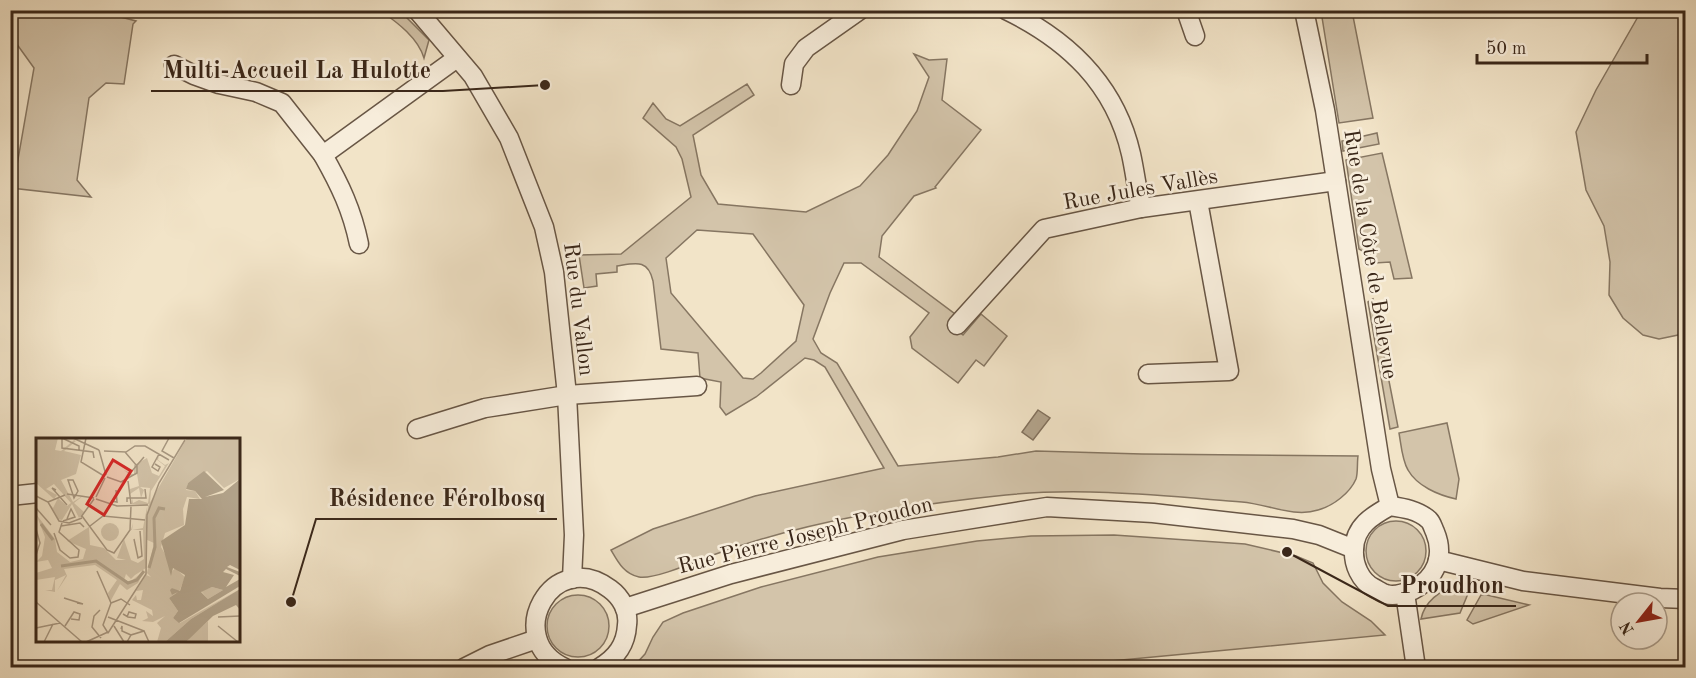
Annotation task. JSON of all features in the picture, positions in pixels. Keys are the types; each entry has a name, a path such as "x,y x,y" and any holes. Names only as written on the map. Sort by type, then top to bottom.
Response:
{"street":[{"name":"Rue du Vallon","path":"417,10 473,76 509,138 544,227 554,272 567,395 574,535 572,579"},
{"path":"791,85 794,64 806,48 860,10"},
{"path":"1006,10 1052,36 1078,59 1101,87 1124,130 1141,208"},
{"path":"1186,10 1195,36"},
{"name":"Rue de la Côte de Bellevue","path":"1304,10 1325,110 1381,469 1390,506"},
{"path":"323,156 457,58"},
{"path":"174,65 210,81 256,92 282,103 323,156 343,190 359,244"},
{"name":"Rue Jules Vallès","path":"957,325 1044,229 1141,208 1336,181"},
{"path":"1148,374 1229,371 1198,201"},
{"path":"417,429 485,408 567,395 697,386"},
{"path":"10,496 36,493"},
{"path":"1390,506 1413,510 1430,521 1439,542 1438,560 1432,576 1405,593 1387,595 1368,585 1356,570 1354,549 1359,529 1372,516 1390,506"},
{"name":"Rue Pierre Joseph Proudon","path":"625,608 731,574 903,530 1047,507 1153,513 1293,529 1319,535 1354,549"},
{"path":"1438,560 1523,581 1660,598 1686,599"},
{"path":"565,668 555,663 545,653 537,639 536,615 539,605 557,584 585,578 601,582 617,594 625,608 628,621 626,637 620,651 609,662 598,668"},
{"path":"1405,593 1416,668"},
{"path":"464,668 490,655 537,639"}],"shaded area":[{"path":"11,10 113,11 117,16 136,21 133,24 124,84 106,83 89,98 77,180 91,197 11,188 11,176 16,171 34,68 11,36"},
{"path":"1649,10 1676,11 1686,14 1685,323 1678,335 1659,339 1643,335 1623,318 1609,295 1610,262 1604,226 1586,190 1576,132 1596,90 1639,15"},
{"path":"381,11 400,11 429,40 424,58 412,38"},
{"path":"1321,11 1352,11 1373,118 1339,123"},
{"path":"914,54 929,60 947,59 942,100 981,130 936,188 914,196 882,236 879,257 955,314 948,323 963,335 981,314 1007,336 984,366 976,360 958,383 912,348 910,337 929,313 861,263 844,263 813,339 821,353 837,363 898,466 998,457 1036,451 1358,456 1356,479 1345,494 1324,508 1309,512 1290,512 1242,502 1124,493 1065,492 1006,495 895,509 821,524 748,543 655,576 639,577 625,570 611,550 653,529 755,496 884,468 825,367 814,360 805,358 756,397 726,415 720,407 721,382 700,378 698,353 661,349 653,281 648,269 640,264 617,266 617,272 596,274 597,286 584,288 579,255 621,254 691,197 682,159 676,147 643,118 653,103 666,119 680,126 747,84 754,95 693,135 701,175 718,204 806,212 860,186 888,155 917,111 929,77","holes":["697,230 753,234 804,305 796,341 753,379 743,378 671,293 666,258"]},
{"path":"1377,133 1379,144 1343,151 1342,141"},
{"path":"1382,153 1412,278 1394,279 1390,262 1375,263 1373,257 1359,249 1346,160"},
{"path":"1373,299 1398,427 1390,429 1368,302"},
{"path":"1038,410 1050,418 1033,440 1022,432"},
{"path":"1447,423 1459,479 1456,499 1429,489 1412,476 1404,462 1399,433"},
{"path":"1390,521 1402,521 1413,526 1421,534 1426,551 1424,563 1413,576 1402,581 1390,581 1379,576 1371,568 1366,557 1366,545 1371,534 1379,526"},
{"path":"1114,535 1245,544 1296,556 1313,563 1323,583 1342,602 1371,621 1385,635 1037,668 633,667 645,654 663,622 761,587 878,557 977,541 1031,536"},
{"path":"1461,583 1472,584 1460,613 1421,619 1431,600 1448,588"},
{"path":"572,595 584,595 600,604 607,614 609,626 607,638 600,648 584,657 572,657 561,652 552,643 547,632 547,620 552,609 561,600"},
{"path":"1481,595 1529,605 1473,624 1467,620"}],"place":[{"name":"Multi-Accueil La Hulotte","path":"545,85"},
{"name":"Proudhon","path":"1287,552"},
{"name":"Résidence Férolbosq","path":"291,602"}]}
